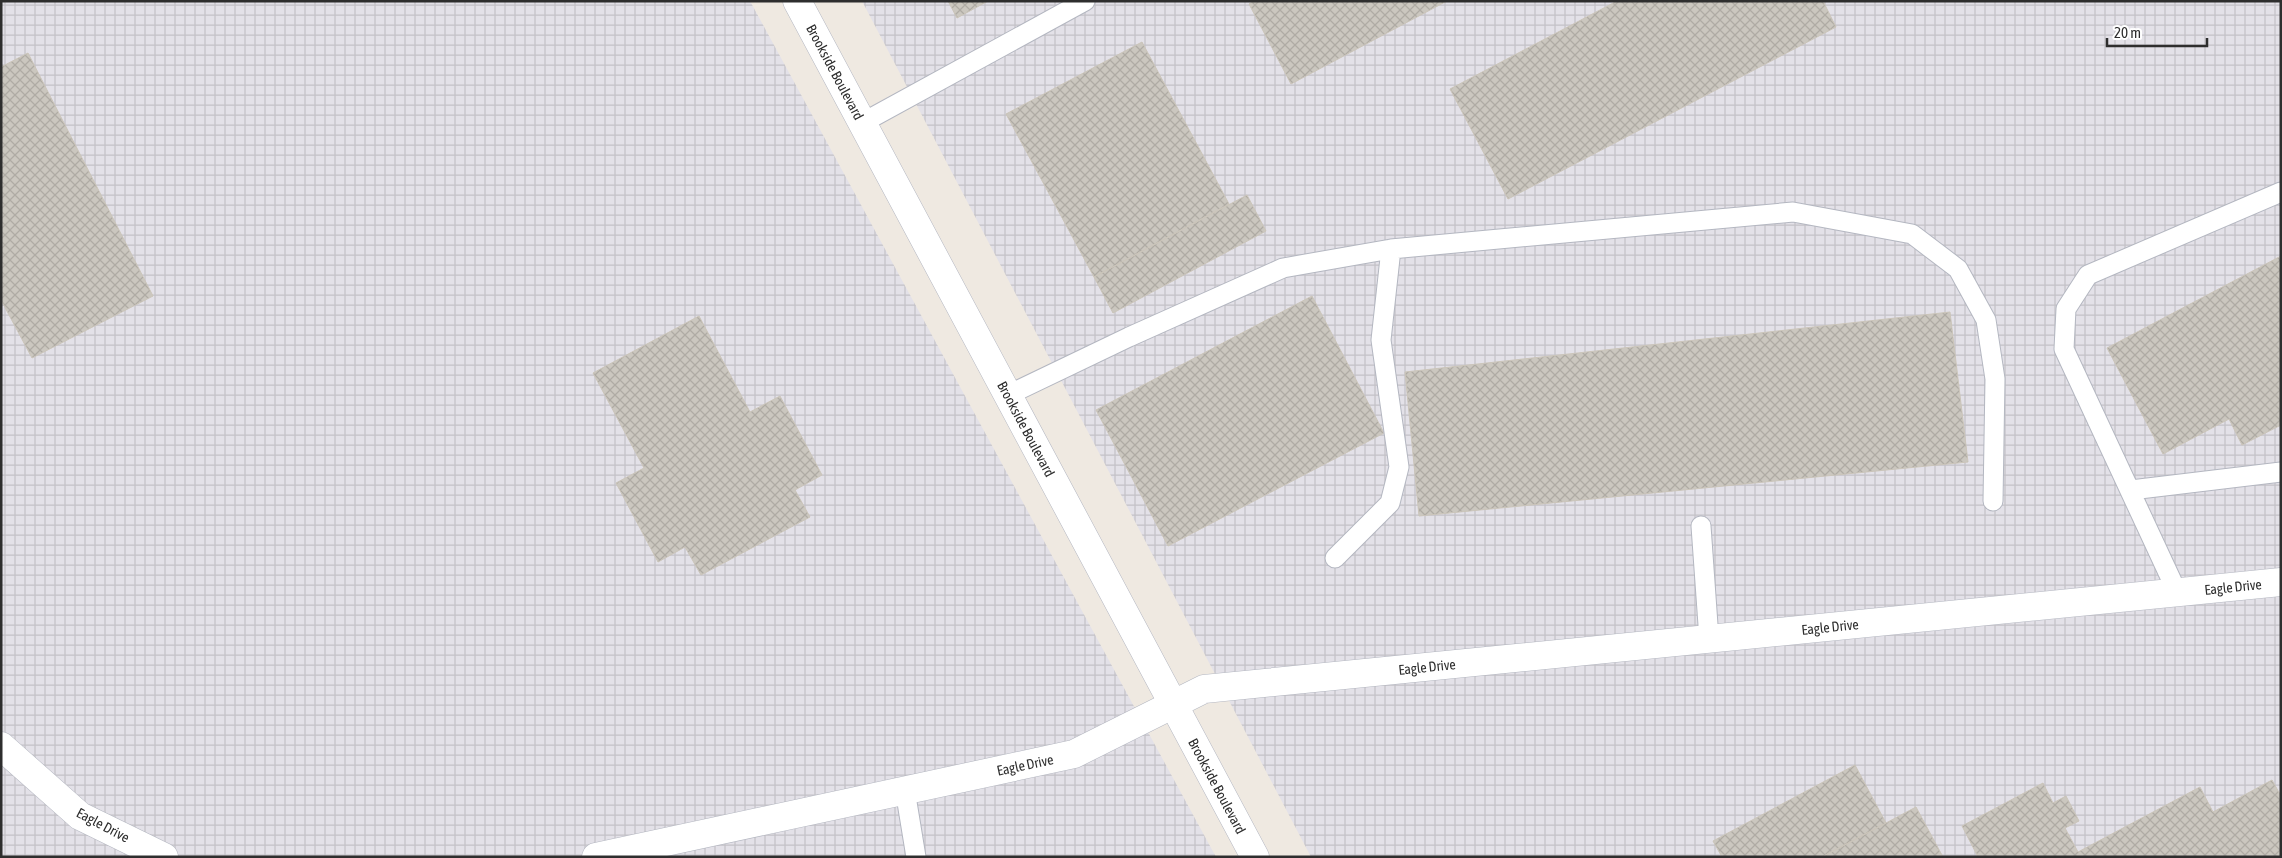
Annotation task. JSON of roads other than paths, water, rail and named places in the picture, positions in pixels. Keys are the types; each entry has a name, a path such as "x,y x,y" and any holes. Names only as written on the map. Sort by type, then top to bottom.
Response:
{"street":[{"name":"Brookside Boulevard","path":"797,1 1255,857"},
{"name":"Eagle Drive","path":"596,857 1074,754 1204,689 2281,582"},
{"name":"Eagle Drive","path":"1,746 80,816 164,857"}],"lane":[{"path":"862,123 1085,1"},
{"path":"2177,592 2064,349 2066,309 2088,275 2281,192"},
{"path":"1008,395 1129,337 1283,268 1391,249 1793,212 1912,234 1958,269 1986,320 1995,379 1993,501"},
{"path":"1335,558 1390,503 1399,467 1381,340 1391,249"},
{"path":"2131,490 2281,472"},
{"path":"1701,526 1709,639"},
{"path":"905,790 916,857"}]}
